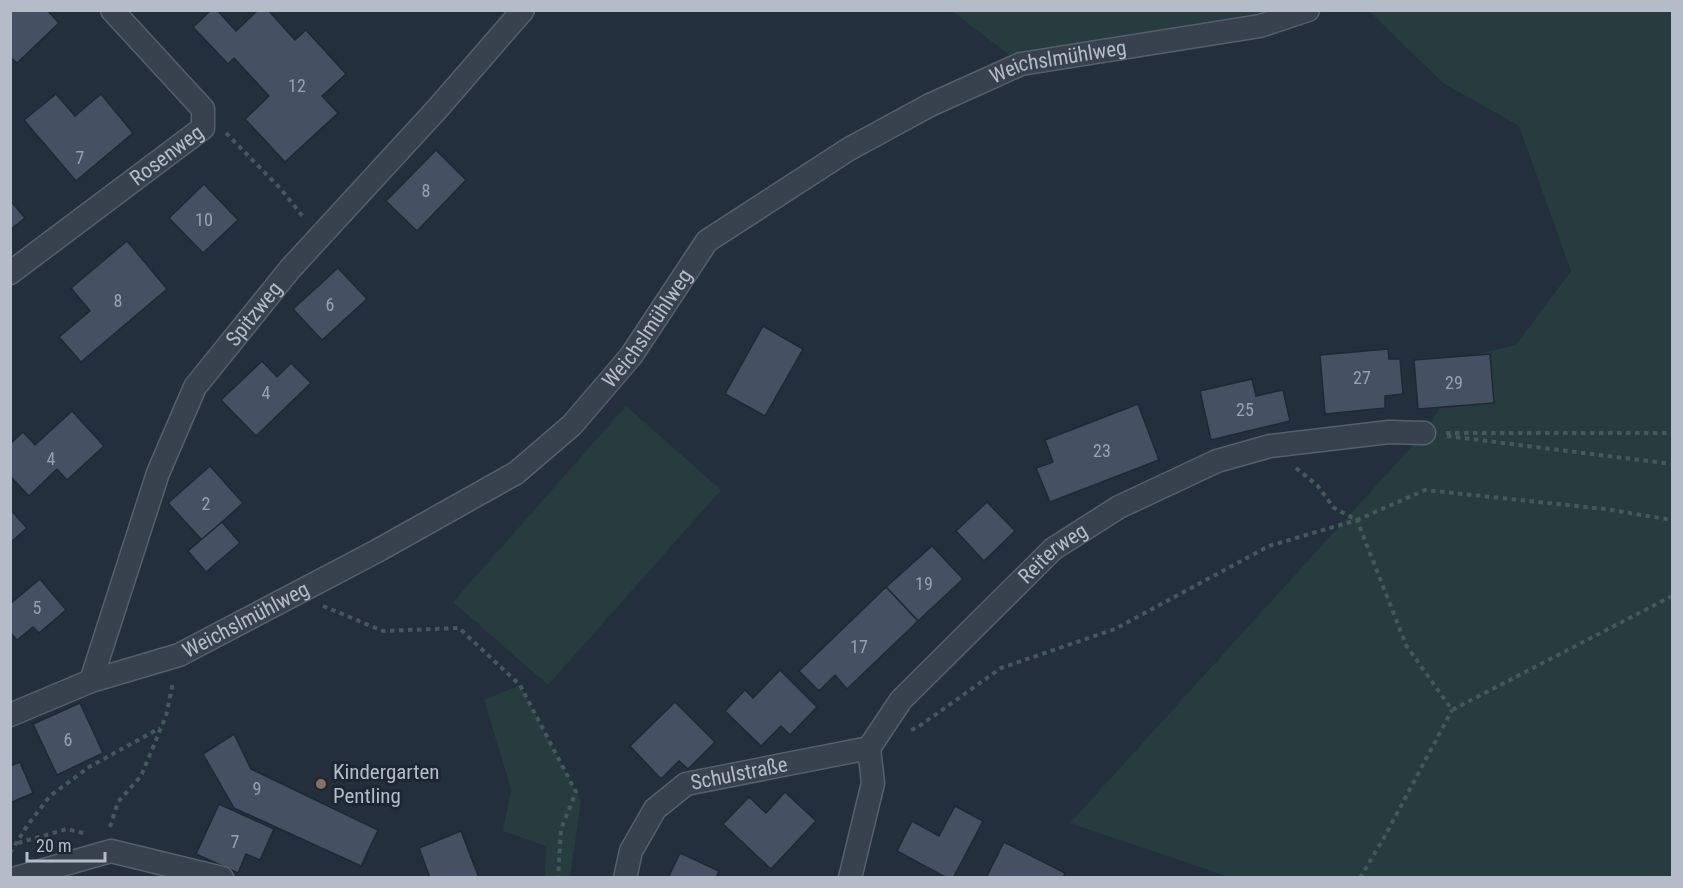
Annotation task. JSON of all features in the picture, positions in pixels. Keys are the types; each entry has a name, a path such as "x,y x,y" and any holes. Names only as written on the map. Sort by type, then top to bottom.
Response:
{"street":[{"name":"Rosenweg","path":"10,273 203,128 203,109 112,10"},
{"name":"Spitzweg","path":"91,681 158,473 195,387 290,269 438,108 523,10"},
{"name":"Weichslmühlweg","path":"10,715 91,681 179,655 378,551 516,472 572,425 631,356 707,242 849,149 930,105 1020,64 1260,26 1308,10"},
{"name":"Reiterweg","path":"869,748 901,700 1053,549 1129,502 1217,461 1270,446 1389,432 1424,433"},
{"path":"852,877 873,783 869,748"},
{"name":"Schulstraße","path":"625,878 631,851 654,809 686,784 869,748"},
{"path":"16,878 111,851 222,878"}],"path":[{"path":"203,109 280,188 320,236"},
{"path":"1424,433 1672,434"},
{"path":"1424,433 1672,464"},
{"path":"1270,446 1317,485 1334,508 1357,520 1406,645 1452,710"},
{"path":"909,731 1001,668 1114,629 1269,546 1357,520 1425,490 1605,508 1672,520"},
{"path":"296,594 383,631 459,628 520,684 576,792 561,829 558,878"},
{"path":"1360,878 1452,710 1672,596"},
{"path":"109,830 117,802 141,776 166,716 179,655"},
{"path":"11,853 27,826 50,796 89,767 160,728"},
{"path":"17,843 68,828 87,834"}],"green space":[{"path":"952,11 1308,11 1021,64"},
{"path":"1369,11 1672,11 1672,877 1229,877 1070,823 1424,433 1473,355 1516,345 1571,271 1519,126 1443,83"},
{"path":"626,406 721,490 548,685 453,602"},
{"path":"520,685 581,801 570,877 545,877 546,846 503,831 511,789 484,700"}],"building":[{"path":"10,10 47,10 59,23 17,63 10,57"},
{"path":"211,10 217,10 236,31 258,10 268,10 295,40 306,30 346,74 322,96 338,113 285,162 245,119 269,96 234,58 228,64 193,27"},
{"path":"56,94 75,116 101,94 133,133 76,181 24,120"},
{"path":"436,150 466,180 417,231 386,201"},
{"path":"204,184 238,220 203,253 169,218"},
{"path":"10,200 25,218 10,230"},
{"path":"127,241 167,289 81,362 59,337 90,311 71,288"},
{"path":"338,268 367,299 322,340 293,309"},
{"path":"763,326 803,349 765,416 725,394"},
{"path":"1388,349 1389,359 1400,359 1403,394 1385,396 1385,408 1325,414 1320,355"},
{"path":"1490,354 1494,403 1418,409 1414,360"},
{"path":"262,361 277,377 291,363 311,383 256,436 221,400"},
{"path":"1252,379 1256,396 1283,390 1290,421 1211,440 1200,391"},
{"path":"1138,404 1159,460 1050,502 1036,468 1053,462 1045,440"},
{"path":"72,411 104,446 67,480 57,469 29,496 10,476 10,444 23,432 35,445"},
{"path":"210,466 243,503 202,540 168,503"},
{"path":"987,502 1015,531 984,561 956,531"},
{"path":"10,509 27,528 10,543"},
{"path":"222,522 240,543 206,572 188,551"},
{"path":"932,546 963,579 918,621 886,587"},
{"path":"40,579 66,610 39,633 33,627 17,640 10,632 10,604"},
{"path":"886,587 918,621 847,689 835,675 819,691 799,671"},
{"path":"780,670 817,707 790,735 781,726 761,746 725,711 745,690 753,698"},
{"path":"675,702 715,742 688,769 679,761 661,779 630,746"},
{"path":"80,703 103,753 57,775 33,724"},
{"path":"234,734 251,769 378,830 361,866 234,808 203,754"},
{"path":"20,762 33,793 10,803 10,766"},
{"path":"785,792 816,821 771,869 723,824 749,797 766,813"},
{"path":"219,804 274,829 260,860 246,854 238,873 196,854"},
{"path":"955,806 983,821 953,878 947,878 897,851 912,821 939,836"},
{"path":"461,831 479,878 430,878 419,848"},
{"path":"1004,842 1065,873 1063,878 986,878"},
{"path":"680,853 719,871 716,878 668,878"}],"place":[{"name":"Kindergarten Pentling","path":"321,784"}]}
